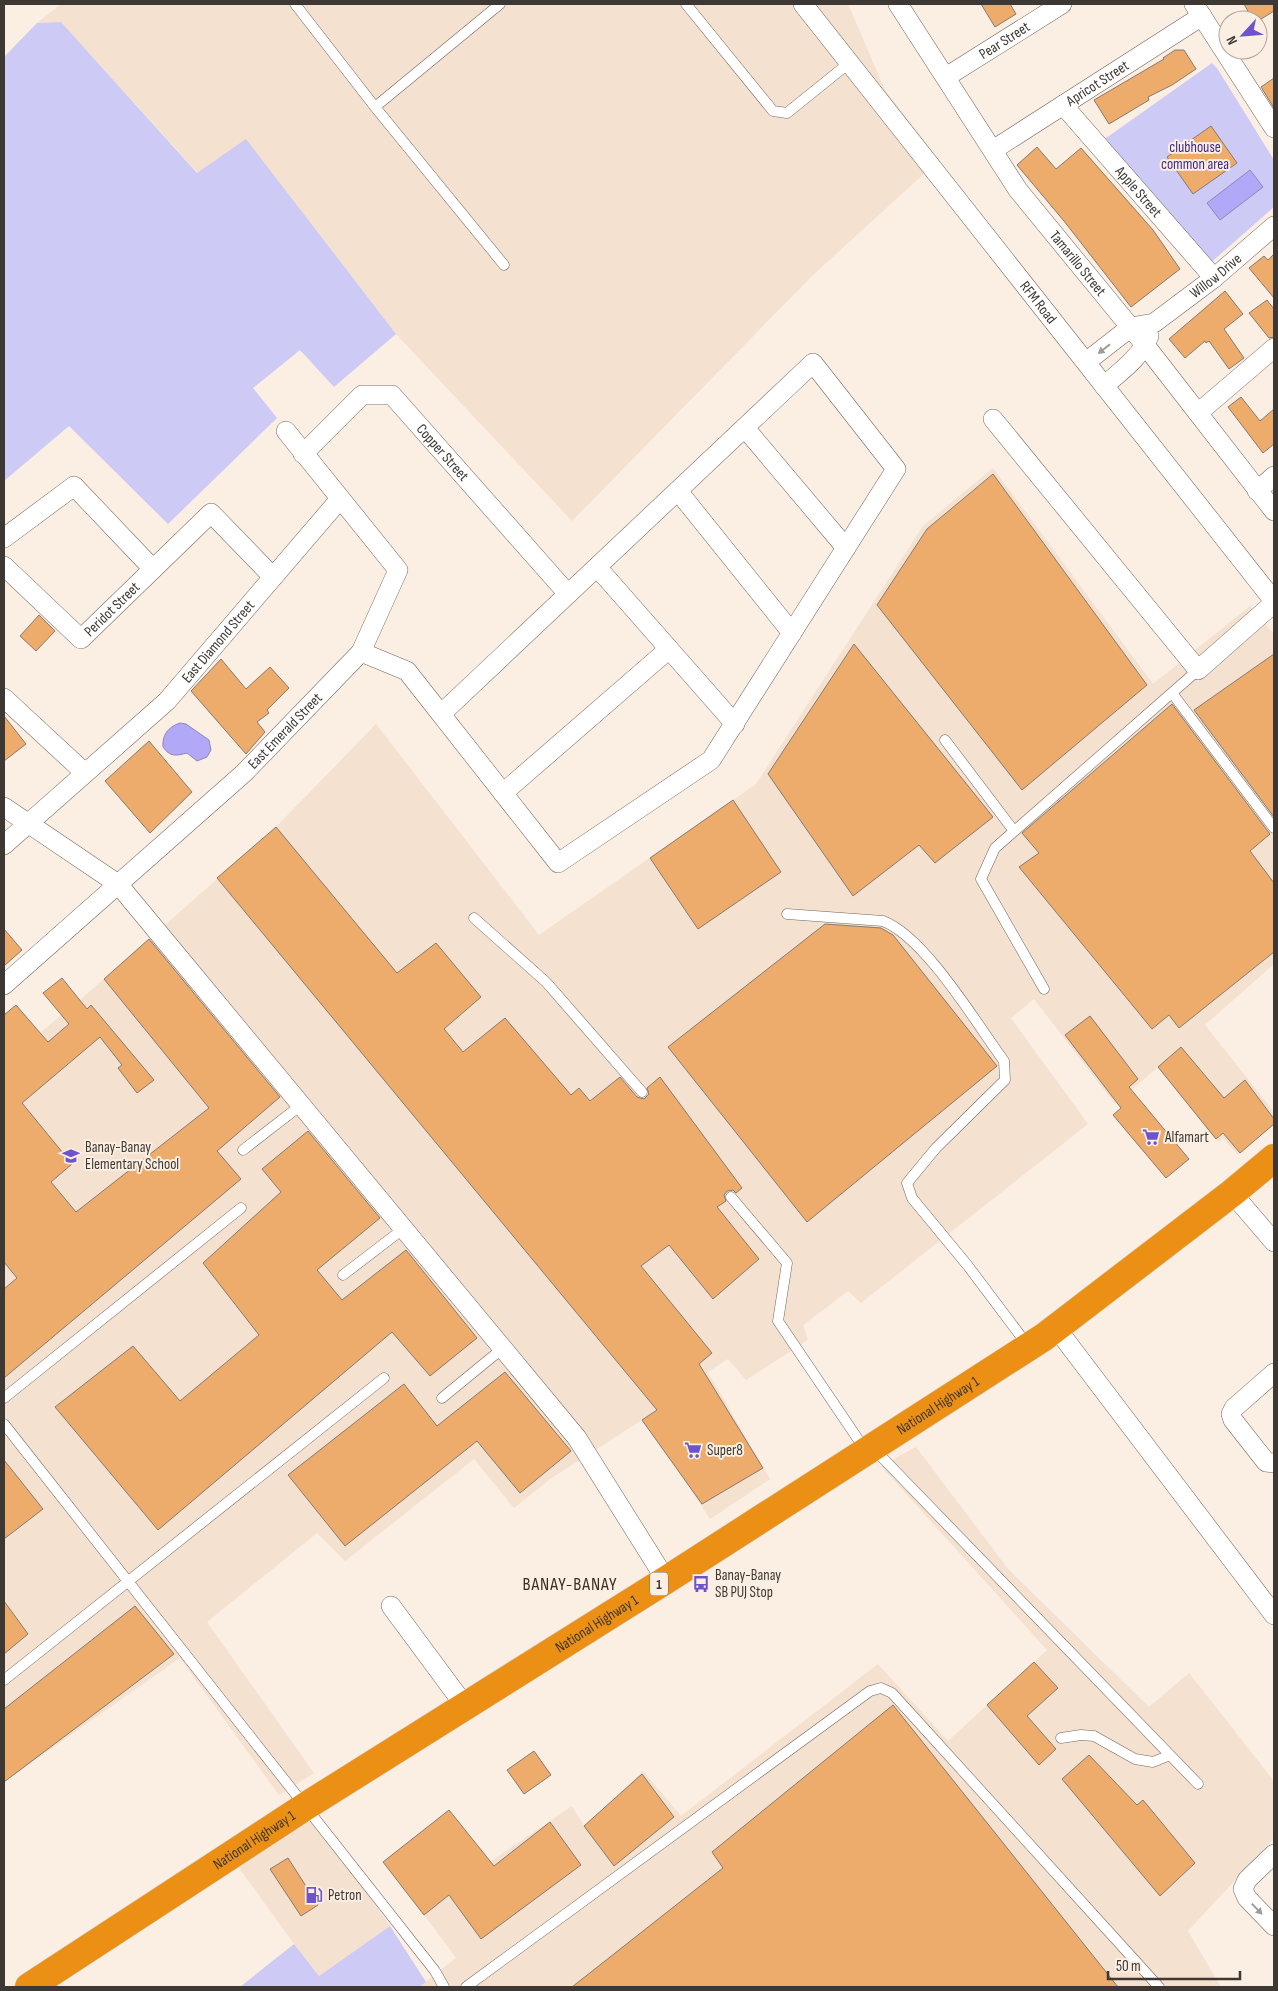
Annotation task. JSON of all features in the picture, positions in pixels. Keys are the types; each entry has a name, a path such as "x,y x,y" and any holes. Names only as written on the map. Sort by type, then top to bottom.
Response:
{"highway":[{"name":"National Highway 1","path":"28,1987 306,1806 666,1580 1057,1329 1274,1158"}],"street":[{"name":"RFM Road","path":"803,4 1274,602"},
{"name":"Tamarillo Street","path":"898,4 1018,190 1146,345 1274,511"},
{"name":"Pear Street","path":"946,77 1062,4"},
{"name":"Apricot Street","path":"993,150 1063,105 1198,10"},
{"path":"1198,10 1274,128"},
{"name":"Apple Street","path":"1063,105 1214,278"},
{"name":"Willow Drive","path":"1154,323 1214,278 1274,226"},
{"path":"1086,362 1131,327 1154,323 1146,345 1132,361 1104,386"},
{"path":"1198,413 1274,348"},
{"path":"360,652 407,671 558,863 711,760 896,469 814,363 441,714"},
{"name":"Copper Street","path":"303,454 362,395 392,395 568,594"},
{"path":"993,419 1198,670 1274,602"},
{"path":"745,428 846,548"},
{"name":"East Emerald Street","path":"4,985 244,773 360,652 398,570 286,431"},
{"path":"1257,491 1274,476"},
{"path":"4,538 74,486 153,569"},
{"path":"678,491 792,632"},
{"name":"East Diamond Street","path":"4,845 167,700 340,498"},
{"name":"Peridot Street","path":"4,566 81,639 211,513 273,577"},
{"path":"597,567 735,724"},
{"path":"503,793 669,649"},
{"path":"4,698 86,773"},
{"path":"4,807 118,884 577,1438 666,1580"},
{"path":"1232,1193 1274,1242"},
{"path":"1057,1329 1274,1615"},
{"path":"1273,1464 1266,1462 1231,1414 1234,1408 1274,1372"},
{"path":"391,1606 465,1706"},
{"path":"1274,1854 1247,1880 1244,1889 1247,1898 1274,1926"}],"lane":[{"path":"296,4 375,107 504,265"},
{"path":"375,107 500,4"},
{"path":"686,4 773,111 786,113 849,63"},
{"path":"1044,989 981,879 995,848 1198,670"},
{"path":"1172,692 1274,828"},
{"path":"945,740 1014,831"},
{"path":"787,914 883,921 896,926 932,961 1004,1061 1005,1080 936,1148 907,1183 912,1198 968,1266 1029,1347"},
{"path":"474,918 546,982 642,1092"},
{"path":"243,1150 301,1104"},
{"path":"730,1197 787,1263 778,1321 870,1450 1198,1784"},
{"path":"4,1398 241,1208"},
{"path":"343,1275 404,1229"},
{"path":"442,1398 502,1348"},
{"path":"4,1680 384,1378"},
{"path":"4,1424 435,1971 444,1987"},
{"path":"466,1987 870,1690 880,1688 892,1693 1159,1987"},
{"path":"1061,1738 1081,1735 1094,1736 1135,1759 1153,1762 1170,1755"}],"shaded area":[{"path":"61,4 848,4 885,90 939,160 813,275 572,521 396,334 246,140 198,173 61,22 37,23"},
{"path":"1250,170 1263,187 1220,220 1207,203"},
{"path":"993,468 1153,684 1250,606 1274,634 1274,964 1205,1025 1274,1112 1274,1124 1238,1155 1223,1138 1219,1142 1158,1067 1115,1104 1034,999 1011,1018 1088,1124 861,1303 848,1291 803,1325 808,1340 746,1380 728,1359 708,1372 770,1479 710,1519 646,1421 673,1398 553,1477 514,1508 474,1459 345,1561 317,1533 207,1622 314,1773 279,1795 180,1658 4,1782 4,1063 88,993 276,827 376,724 539,935 756,784 923,526"},
{"path":"180,723 186,724 209,740 211,750 207,757 197,761 187,753 171,754 163,747 167,732"},
{"path":"916,1447 1008,1569 1149,1707 1189,1673 1274,1781 1274,1838 1188,1931 1221,1987 419,1987 456,1958 424,1915 490,1862 572,1806 584,1826 643,1771 681,1816 878,1664 948,1741 1047,1650 881,1466"},
{"name":"Petron","path":"310,1813 390,1926 319,1976 237,1865"}],"green space":[{"path":"61,22 197,173 246,139 396,334 334,387 300,350 253,388 277,418 168,524 69,426 4,481 4,57 37,23"},
{"name":"clubhouse common area","path":"1212,63 1217,68 1274,160 1274,207 1207,266 1099,143"},
{"path":"390,1926 426,1982 419,1987 240,1987 294,1944 319,1976"}],"building":[{"path":"981,4 1010,4 1016,14 995,27"},
{"path":"1244,4 1274,4 1274,11 1268,15 1268,10 1247,10"},
{"path":"1175,50 1184,50 1196,69 1172,85 1148,97 1149,100 1109,124 1094,100 1164,59"},
{"path":"1274,78 1274,108 1261,87"},
{"path":"1211,126 1237,163 1193,194 1167,157"},
{"path":"1037,147 1056,169 1081,148 1153,230 1180,269 1131,307 1064,221 1017,165"},
{"path":"1274,254 1274,298 1249,268 1264,256 1268,260"},
{"path":"1225,291 1243,314 1224,329 1244,358 1229,369 1209,341 1206,343 1205,341 1185,358 1169,339"},
{"path":"1267,300 1274,309 1274,337 1269,338 1249,313"},
{"path":"1241,397 1260,421 1274,409 1274,444 1263,453 1228,407"},
{"path":"993,474 1147,685 1022,790 877,605 927,529"},
{"path":"39,615 55,631 36,651 20,636"},
{"path":"854,644 993,817 935,863 919,845 853,896 768,774"},
{"path":"1274,654 1274,817 1194,710"},
{"path":"221,659 246,689 270,667 289,688 267,710 269,713 257,722 265,732 246,754 191,691"},
{"path":"1172,704 1270,834 1250,851 1274,883 1274,952 1179,1028 1169,1015 1152,1029 1019,867 1039,853 1022,833"},
{"path":"4,716 26,744 4,761"},
{"path":"149,741 192,792 150,833 105,781"},
{"path":"733,800 781,872 698,929 650,858"},
{"path":"276,827 397,973 436,943 481,997 444,1029 463,1052 505,1018 571,1095 579,1088 590,1101 620,1077 637,1097 644,1099 649,1094 647,1088 660,1077 742,1188 736,1193 733,1190 727,1191 724,1195 726,1201 717,1207 759,1259 713,1299 669,1245 641,1266 712,1353 699,1364 763,1468 702,1504 642,1420 657,1410 217,878"},
{"path":"825,924 881,928 893,935 997,1066 807,1222 668,1047"},
{"path":"4,929 22,950 4,966"},
{"path":"149,939 280,1097 217,1151 241,1179 4,1378 4,1289 17,1278 4,1262 4,1015 16,1005 48,1042 69,1024 43,993 62,978 87,1009 91,1005 154,1080 137,1093 118,1068 122,1065 100,1037 22,1103 72,1164 51,1182 76,1212 209,1108 104,979"},
{"path":"1090,1016 1138,1079 1129,1087 1189,1159 1166,1178 1113,1115 1121,1108 1065,1035"},
{"path":"1181,1047 1224,1098 1245,1080 1274,1119 1274,1124 1240,1153 1223,1133 1216,1139 1158,1067"},
{"path":"308,1131 380,1218 317,1270 342,1300 406,1250 477,1338 430,1376 392,1332 158,1530 55,1407 133,1346 180,1401 259,1335 203,1263 281,1192 262,1169"},
{"path":"505,1372 571,1451 520,1493 477,1441 345,1546 288,1475 404,1384 437,1426"},
{"path":"4,1460 43,1509 4,1539"},
{"path":"4,1601 28,1634 4,1654"},
{"path":"135,1606 174,1654 4,1782 4,1709"},
{"path":"1034,1662 1058,1688 1027,1716 1056,1749 1039,1765 987,1705"},
{"path":"893,1705 1118,1987 572,1987 723,1868 712,1852"},
{"path":"534,1751 551,1775 524,1794 507,1770"},
{"path":"1089,1755 1137,1805 1143,1800 1195,1863 1160,1896 1062,1779"},
{"path":"642,1774 674,1817 614,1866 584,1826"},
{"path":"449,1810 494,1866 550,1822 581,1865 481,1939 449,1895 424,1915 383,1862"},
{"path":"288,1858 318,1905 301,1916 270,1869"}],"place":[{"name":"Alfamart","path":"1151,1137"},
{"name":"Banay-Banay Elementary School","path":"71,1156"},
{"name":"Super8","path":"693,1450"},
{"name":"Banay-Banay SB PUJ Stop","path":"701,1584"},
{"name":"Petron","path":"314,1895"}],"district":[{"name":"BANAY-BANAY","path":"570,1584"}]}
